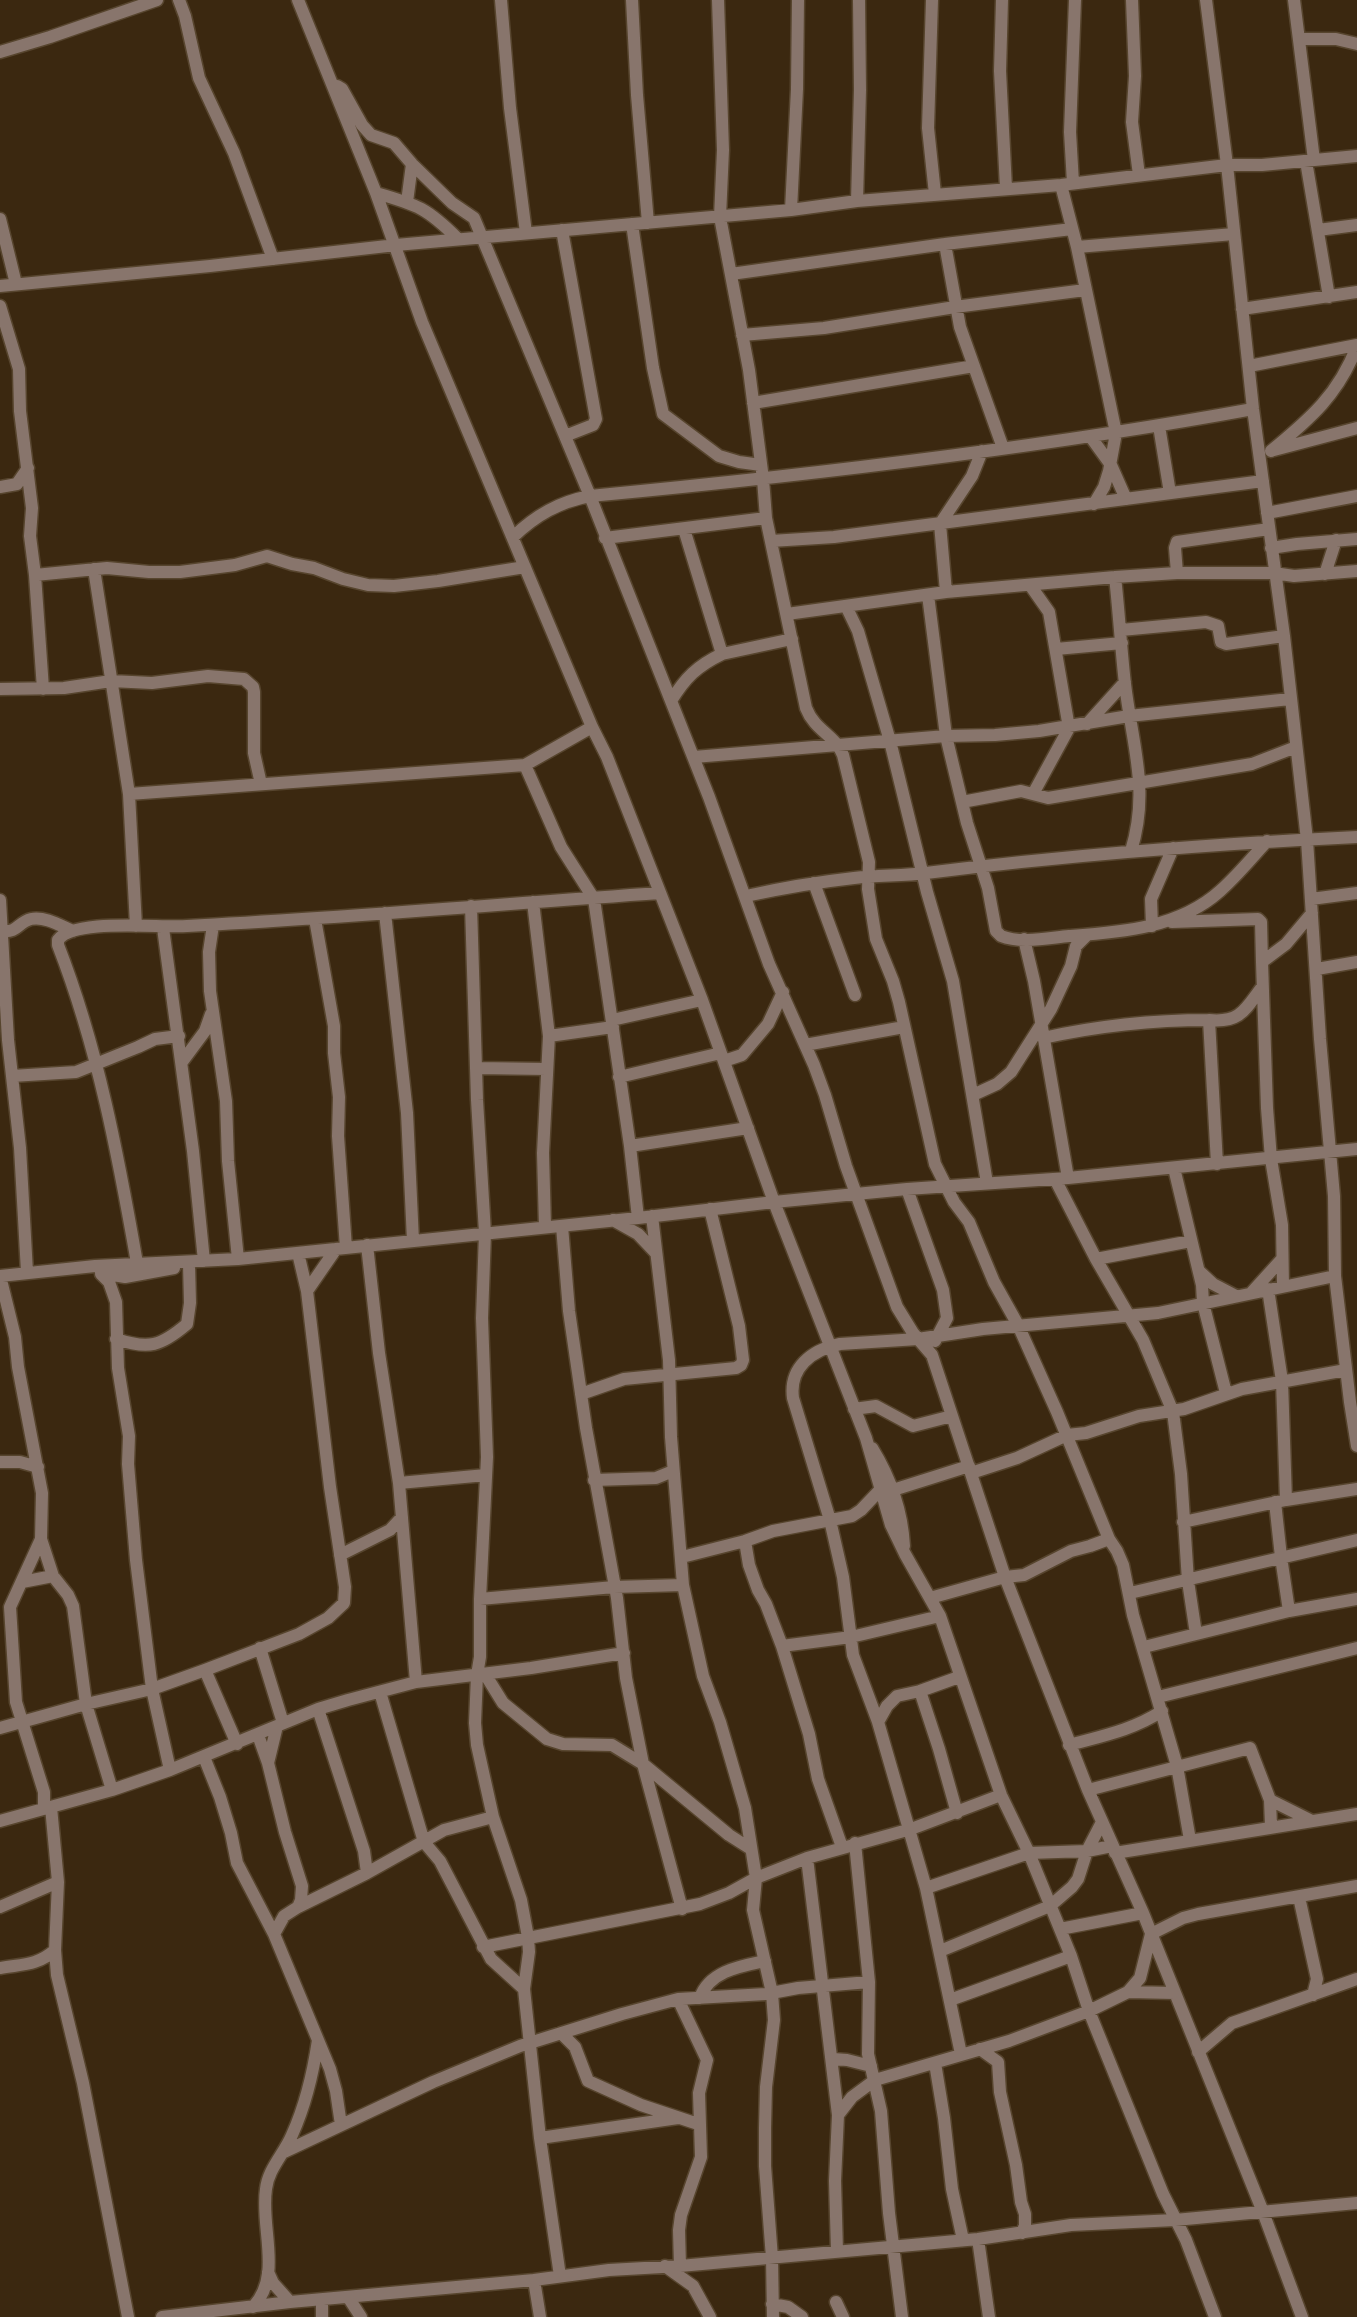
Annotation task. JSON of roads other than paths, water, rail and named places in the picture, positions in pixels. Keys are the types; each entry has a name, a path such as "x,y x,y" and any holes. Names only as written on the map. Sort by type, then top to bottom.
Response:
{"street":[{"path":"0,52 157,0"},
{"path":"179,0 185,16 199,78 234,153 273,259"},
{"path":"298,0 376,193 422,322 592,727 607,757 702,1000 774,1202 866,1438 892,1525 905,1554 940,1616 959,1677 1001,1795 1029,1853 1071,1956 1090,2011 1175,2220 1186,2240 1215,2317"},
{"path":"501,0 510,108 526,233"},
{"path":"632,0 637,96 648,223"},
{"path":"718,0 723,150 720,217 753,403 766,518 806,708 811,720 839,745 869,862 867,877 876,939 893,981 935,1164 945,1186 969,1222 994,1282 1018,1326 1067,1435 1109,1539 1123,1565 1133,1615 1144,1647 1177,1766 1190,1840"},
{"path":"792,210 797,89 798,0"},
{"path":"857,201 860,90 859,0"},
{"path":"932,0 928,128 934,194"},
{"path":"1002,0 1000,71 1006,188"},
{"path":"1075,0 1067,184 1072,229 1116,433 1111,465 1104,487 1094,504"},
{"path":"1132,0 1135,76 1132,122 1139,175"},
{"path":"1206,0 1227,165 1253,409 1265,452 1263,481 1284,636 1307,840 1334,1196 1335,1276 1357,1446"},
{"path":"1294,0 1318,230 1329,297"},
{"path":"1298,39 1336,39 1357,44"},
{"path":"333,86 339,86 342,89 362,125 371,135 394,143 412,164 452,203 471,214 482,237 590,496 605,538 694,757 746,896 769,964 783,992 825,1095 856,1194 897,1306 918,1339 932,1355"},
{"path":"0,286 458,239 720,217 934,194 1067,184 1227,165 1262,165 1357,156"},
{"path":"407,202 412,164"},
{"path":"376,193 422,207 438,219 458,239"},
{"path":"0,219 16,284"},
{"path":"632,224 653,368 663,414 719,456 761,465"},
{"path":"1318,230 1357,225"},
{"path":"731,274 945,244 1072,229"},
{"path":"562,230 596,419 593,425 565,436"},
{"path":"1077,247 1234,234"},
{"path":"945,244 955,307 1003,448"},
{"path":"742,335 824,328 955,307 1085,290"},
{"path":"1242,309 1357,292"},
{"path":"0,306 19,369 20,411 32,508 30,536 36,575 43,689"},
{"path":"1249,366 1357,346"},
{"path":"1265,452 1329,399 1348,369 1357,346"},
{"path":"753,403 974,366"},
{"path":"513,537 550,508 590,496 763,479 982,451 1116,433 1253,409"},
{"path":"1160,426 1170,493"},
{"path":"1265,452 1357,428"},
{"path":"1090,436 1111,465 1126,500"},
{"path":"946,592 940,524 972,476 982,451"},
{"path":"0,488 16,484 28,468"},
{"path":"771,541 834,538 1263,481"},
{"path":"1267,513 1357,496"},
{"path":"605,538 766,518"},
{"path":"1177,573 1175,548 1177,542 1269,528"},
{"path":"684,529 722,654"},
{"path":"1271,548 1357,539"},
{"path":"1325,574 1336,540"},
{"path":"36,575 94,569 180,572 235,565 267,556 368,585 394,586 525,567"},
{"path":"94,569 129,794 136,926"},
{"path":"787,614 946,592 1116,577 1177,573 1274,573 1294,576 1357,571"},
{"path":"1116,577 1129,716 1141,782 1139,824 1131,851"},
{"path":"1030,585 1049,612 1069,728 1033,794"},
{"path":"928,595 946,736 970,836 981,866 998,934 1004,938 1024,939 1087,935 1169,922 1258,919 1261,922 1262,987 1271,1159 1282,1225 1283,1286"},
{"path":"846,606 858,631 890,741 953,982 987,1183"},
{"path":"1056,649 1206,622 1218,626 1221,642 1226,644 1284,636"},
{"path":"671,701 682,682 696,669 722,654 792,639"},
{"path":"0,689 43,689 111,681 152,683 208,676 244,679 253,687 255,700 254,753 261,784"},
{"path":"1087,724 1125,682"},
{"path":"694,757 946,736 995,735 1069,728 1129,716 1290,699"},
{"path":"129,794 525,765 592,727"},
{"path":"962,802 1021,791 1048,798 1252,764 1296,747"},
{"path":"525,765 561,848 594,899 630,1146 638,1218"},
{"path":"746,896 867,877 924,873 1131,851 1267,841 1357,837"},
{"path":"1169,922 1204,904 1221,891 1267,841"},
{"path":"1152,926 1151,899 1173,848"},
{"path":"814,884 855,995"},
{"path":"139,1269 120,1167 97,1064 89,1034 58,945 60,936 99,926 163,928 315,919 660,893"},
{"path":"1311,899 1357,893"},
{"path":"0,900 8,1040 20,1148 27,1272"},
{"path":"533,902 549,1036 543,1153 545,1227"},
{"path":"470,906 476,1068 486,1233 482,1298 486,1475 480,1599 481,1675 475,1706 477,1746 493,1817 521,1900 528,1937 529,1952 524,1989 528,2048 560,2276"},
{"path":"385,913 407,1113 413,1241"},
{"path":"1262,962 1286,944 1312,913"},
{"path":"1,929 11,932 32,919 50,921 74,931"},
{"path":"307,1291 341,1248 338,1136 339,1097 334,1053 334,1026 324,980 315,919"},
{"path":"213,925 208,968 211,1011 223,1074 230,1183 238,1259"},
{"path":"116,1339 140,1346 152,1346 165,1341 187,1324 197,1262 182,1062 163,928"},
{"path":"973,1095 997,1084 1011,1072 1042,1032 1062,987 1076,946 1087,935"},
{"path":"1029,965 1034,949 1044,938"},
{"path":"1024,939 1042,1032 1061,1179 1096,1259 1152,1359 1172,1412 1181,1474 1188,1581 1196,1634"},
{"path":"1316,969 1357,962"},
{"path":"1042,1032 1168,1021 1234,1019 1247,1007 1262,987"},
{"path":"619,1077 742,1054 768,1024 783,992"},
{"path":"549,1036 612,1024 702,1000"},
{"path":"182,1062 205,1031 211,1011"},
{"path":"1210,1020 1217,1164"},
{"path":"805,1045 904,1027"},
{"path":"12,1076 76,1072 155,1039 178,1036"},
{"path":"476,1068 548,1069"},
{"path":"630,1146 748,1128"},
{"path":"128,2317 83,2083 57,1975 54,1950 58,1882 44,1792 16,1702 6,1622 12,1601 40,1539 42,1493 18,1367 15,1337 0,1276 80,1268 139,1269 638,1218 774,1202 907,1189 1061,1179 1271,1159 1357,1148"},
{"path":"1174,1168 1200,1272 1203,1304 1226,1393"},
{"path":"907,1189 943,1290 947,1318 932,1347 932,1355 1005,1578 1088,1790 1175,1993 1302,2317"},
{"path":"581,1394 613,1382 736,1368 741,1365 743,1360 739,1326 710,1209"},
{"path":"652,1216 666,1331 673,1471 684,1585 701,1668 720,1722 738,1783 756,1878 753,1910 772,1994 774,2020 766,2087 765,2128 773,2317"},
{"path":"613,1220 638,1234 656,1254"},
{"path":"562,1226 569,1310 594,1480 614,1587 626,1678 642,1764 682,1910"},
{"path":"1096,1259 1191,1241"},
{"path":"367,1246 379,1353 399,1484 416,1682"},
{"path":"0,1728 152,1688 205,1670 312,1628 328,1618 344,1604 345,1587 307,1291 298,1253"},
{"path":"1252,1292 1282,1259"},
{"path":"80,1268 119,1277 139,1269"},
{"path":"116,1302 122,1288 139,1269"},
{"path":"1200,1272 1213,1284 1236,1296"},
{"path":"101,1274 109,1282 116,1302 118,1368 129,1436 128,1464 136,1560 152,1688 170,1770"},
{"path":"961,2054 926,1888 878,1722 857,1666 843,1577 830,1520 797,1417 792,1388 793,1378 798,1368 804,1362 829,1346 918,1339 1018,1326 1158,1313 1335,1276"},
{"path":"1268,1289 1282,1381 1281,1557 1290,1611"},
{"path":"893,1490 1017,1458 1067,1435 1086,1433 1139,1416 1172,1412 1226,1393 1346,1370"},
{"path":"854,1409 876,1406 913,1426 952,1416"},
{"path":"866,1438 884,1467 893,1490 903,1529 905,1554"},
{"path":"20,1462 35,1451"},
{"path":"0,1462 20,1462 38,1467"},
{"path":"594,1480 656,1478 673,1471"},
{"path":"399,1484 486,1475"},
{"path":"1183,1522 1280,1501 1357,1489"},
{"path":"682,1557 745,1541 773,1531 852,1516 861,1510 880,1490"},
{"path":"340,1556 390,1530 402,1517"},
{"path":"40,1539 53,1576 68,1595 73,1606 86,1704 112,1790"},
{"path":"930,1598 1005,1578 1024,1575 1072,1551 1109,1539"},
{"path":"1130,1594 1357,1540"},
{"path":"745,1541 749,1565 782,1646 811,1742 818,1779 842,1847"},
{"path":"22,1582 53,1576"},
{"path":"480,1599 614,1587 684,1585"},
{"path":"1144,1647 1290,1611 1357,1599"},
{"path":"782,1646 851,1637 940,1616"},
{"path":"260,1648 280,1724 268,1763"},
{"path":"1158,1697 1357,1648"},
{"path":"0,1821 112,1790 204,1757 318,1709 416,1682 481,1675 624,1653"},
{"path":"205,1670 237,1744"},
{"path":"481,1675 503,1703 547,1739 563,1744 612,1745 642,1764 730,1835 752,1849"},
{"path":"878,1722 892,1699 897,1696 920,1691 959,1677"},
{"path":"920,1691 939,1748 956,1812"},
{"path":"380,1692 424,1842 440,1861 483,1947 491,1959 524,1989"},
{"path":"318,1709 364,1851 368,1873"},
{"path":"1070,1745 1144,1723 1162,1711"},
{"path":"258,1735 268,1763 285,1832 302,1886 301,1900 298,1907"},
{"path":"1088,1790 1250,1748 1270,1800 1272,1826"},
{"path":"204,1757 220,1797 237,1863 274,1934 330,2069 340,2119"},
{"path":"483,1947 528,1937 682,1910 729,1893 756,1878 807,1858 910,1829 1001,1795"},
{"path":"1270,1800 1310,1820"},
{"path":"926,1888 1029,1853 1113,1850 1357,1814"},
{"path":"274,1934 284,1916 298,1907 368,1873 383,1863 455,1826 493,1817"},
{"path":"940,1951 1050,1906 1072,1887 1078,1879 1087,1851 1102,1822"},
{"path":"856,1843 869,1982 867,2035 871,2066 881,2111 893,2245 902,2317"},
{"path":"364,1851 383,1863"},
{"path":"807,1858 833,2059 838,2115 835,2181 837,2251"},
{"path":"0,1907 58,1882"},
{"path":"838,2115 852,2097 875,2080 1009,2041 1090,2011 1128,1992 1140,1978 1151,1934 1183,1918 1357,1886"},
{"path":"1299,1897 1317,1979 1313,1995"},
{"path":"1060,1929 1142,1913"},
{"path":"0,1968 43,1960 54,1950"},
{"path":"950,2000 1071,1956"},
{"path":"700,1998 703,1990 718,1975 733,1968 765,1961"},
{"path":"1198,2052 1232,2023 1357,1979"},
{"path":"284,2152 340,2119 353,2118 528,2048 561,2032 678,1999 772,1994 824,1985 869,1982"},
{"path":"1128,1992 1175,1993"},
{"path":"678,1999 707,2060 699,2093 698,2124 701,2157 679,2230 680,2266"},
{"path":"561,2032 575,2047 588,2081 641,2104 698,2124"},
{"path":"253,2307 265,2291 268,2272 265,2192 271,2173 284,2152 309,2095 318,2040"},
{"path":"980,2049 998,2062 1000,2092 1017,2170 1021,2202 1025,2214 1025,2225 1022,2233"},
{"path":"833,2059 847,2060 871,2066"},
{"path":"935,2063 944,2118 952,2189 963,2240"},
{"path":"540,2138 681,2118"},
{"path":"162,2317 290,2302 664,2266 978,2239 1110,2222 1175,2220 1357,2202"},
{"path":"978,2239 989,2317"},
{"path":"664,2266 693,2286 710,2317"},
{"path":"268,2272 273,2283 290,2302"},
{"path":"534,2280 540,2317"},
{"path":"348,2297 361,2317"},
{"path":"322,2300 322,2317"},
{"path":"836,2302 843,2317"},
{"path":"772,2304 788,2307 802,2317"}]}
